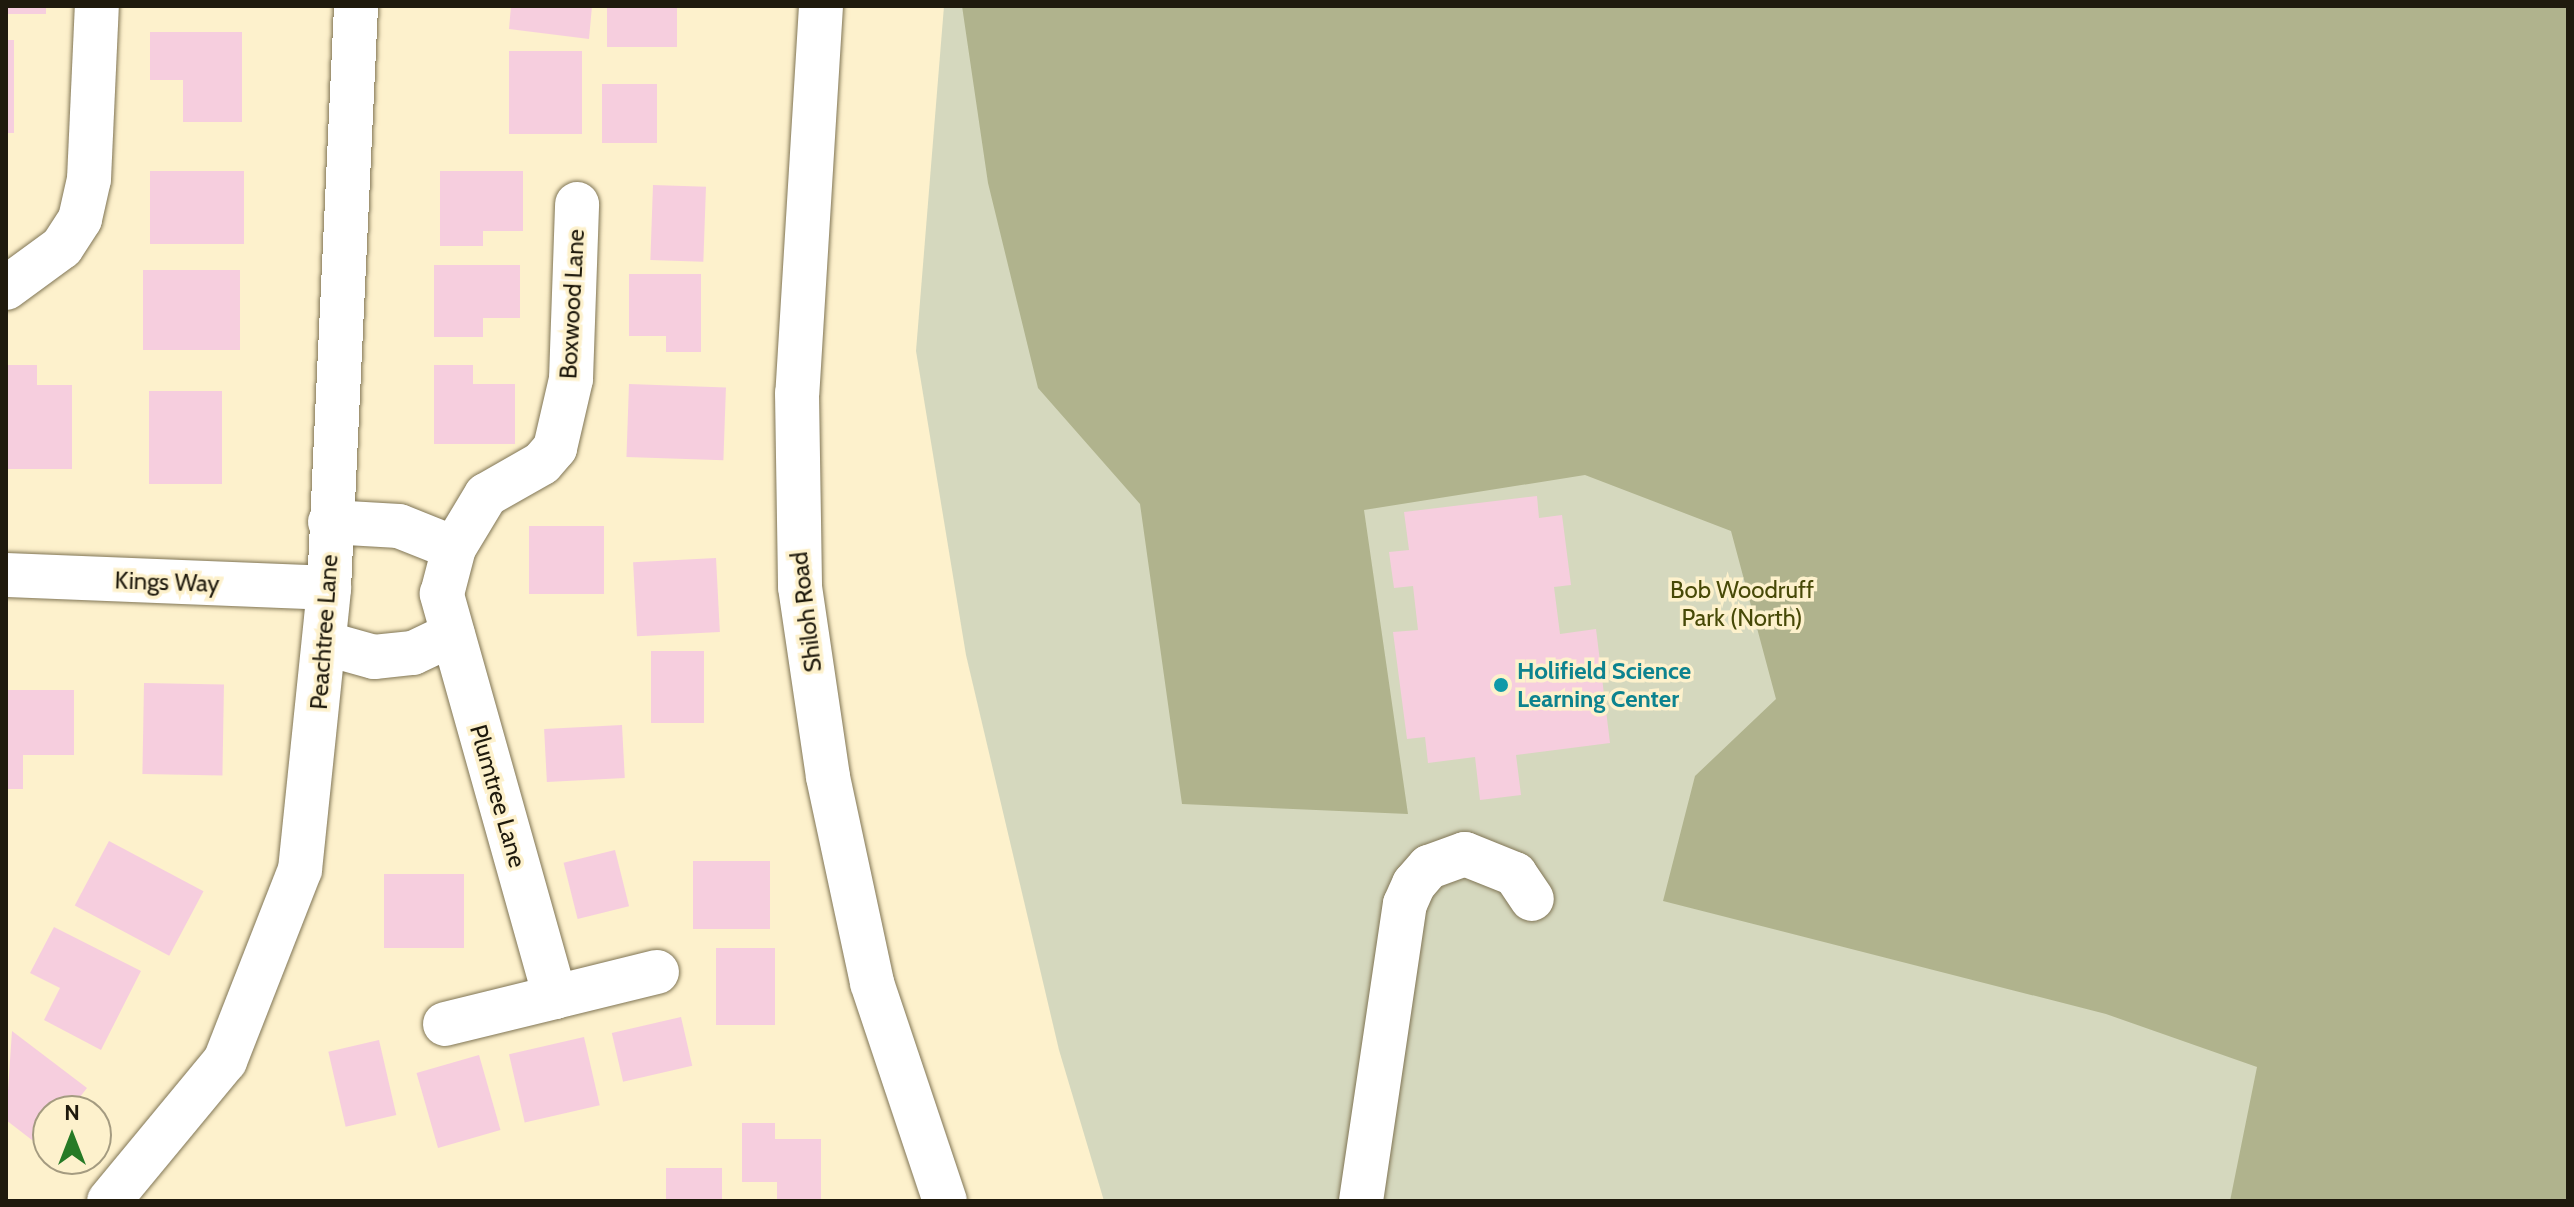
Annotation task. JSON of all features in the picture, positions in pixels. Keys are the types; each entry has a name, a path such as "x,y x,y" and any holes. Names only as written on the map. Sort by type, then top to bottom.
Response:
{"street":[{"path":"6,288 62,247 80,219 89,179 97,6"},
{"name":"Peachtree Lane","path":"109,1201 225,1061 269,964 300,870 329,588 356,6"},
{"name":"Shiloh Road","path":"821,6 794,463 800,587 828,777 872,983 945,1201"},
{"name":"Boxwood Lane","path":"447,614 454,548 486,495 542,463 555,448 571,379 577,204"},
{"path":"330,522 399,526 454,548"},
{"name":"Kings Way","path":"6,575 329,588"},
{"path":"324,643 374,657 413,653 447,614"},
{"name":"Plumtree Lane","path":"447,614 555,997"},
{"path":"1361,1201 1405,904 1414,884 1429,867 1465,854 1515,874 1532,899"},
{"path":"445,1024 657,972"}],"green space":[{"name":"Bob Woodruff Park (North)","path":"944,6 2568,6 2568,1201 1104,1201 1059,1050 966,655 916,351"},
{"name":"Bob Woodruff Park (North)","path":"962,6 2568,6 2568,1201 2230,1201 2257,1067 2106,1014 1663,901 1695,776 1776,699 1731,531 1585,475 1364,510 1408,814 1182,804 1140,504 1038,388 988,183"}],"building":[{"path":"6,6 46,6 46,14 6,14"},
{"path":"511,6 592,6 589,39 509,29"},
{"path":"607,6 677,6 677,47 607,47"},
{"path":"150,32 242,32 242,122 183,122 183,80 150,80"},
{"path":"6,40 14,40 14,133 6,133"},
{"path":"509,51 582,51 582,134 509,134"},
{"path":"602,84 657,84 657,143 602,143"},
{"path":"150,171 244,171 244,244 150,244"},
{"path":"440,171 523,171 523,231 483,231 483,246 440,246"},
{"path":"653,185 706,187 703,262 650,260"},
{"path":"434,265 520,265 520,318 483,318 483,337 434,337"},
{"path":"143,270 240,270 240,350 143,350"},
{"path":"629,274 701,274 701,352 666,352 666,336 629,336"},
{"path":"6,365 37,365 37,385 72,385 72,469 6,469"},
{"path":"434,365 473,365 473,384 515,384 515,444 434,444"},
{"path":"629,384 726,387 723,460 626,457"},
{"path":"149,391 222,391 222,484 149,484"},
{"name":"Holifield Science Learning Center","path":"1537,496 1539,518 1562,515 1571,585 1554,587 1560,634 1596,629 1610,743 1516,755 1521,795 1480,800 1475,757 1428,763 1425,737 1407,739 1393,632 1418,630 1413,586 1394,588 1389,552 1409,550 1404,512"},
{"path":"529,526 604,526 604,594 529,594"},
{"path":"716,558 720,632 637,636 633,562"},
{"path":"651,651 704,651 704,723 651,723"},
{"path":"144,683 224,684 222,775 142,774"},
{"path":"6,690 74,690 74,755 23,755 23,789 6,789"},
{"path":"622,725 625,778 547,782 544,729"},
{"path":"109,841 203,891 169,956 75,905"},
{"path":"615,850 629,906 578,919 564,863"},
{"path":"693,861 770,861 770,929 693,929"},
{"path":"384,874 464,874 464,948 384,948"},
{"path":"54,927 141,971 101,1050 44,1020 60,988 30,973"},
{"path":"716,948 775,948 775,1025 716,1025"},
{"path":"681,1017 692,1066 623,1082 612,1033"},
{"path":"12,1031 87,1088 82,1095 32,1095 32,1140 6,1120"},
{"path":"584,1037 600,1105 525,1123 509,1054"},
{"path":"379,1040 396,1115 346,1127 328,1052"},
{"path":"479,1055 500,1130 438,1148 417,1073"},
{"path":"742,1123 775,1123 775,1139 821,1139 821,1201 777,1201 777,1182 742,1182"},
{"path":"666,1168 722,1168 722,1201 666,1201"}],"place":[{"name":"Holifield Science Learning Center","path":"1501,685"}]}
